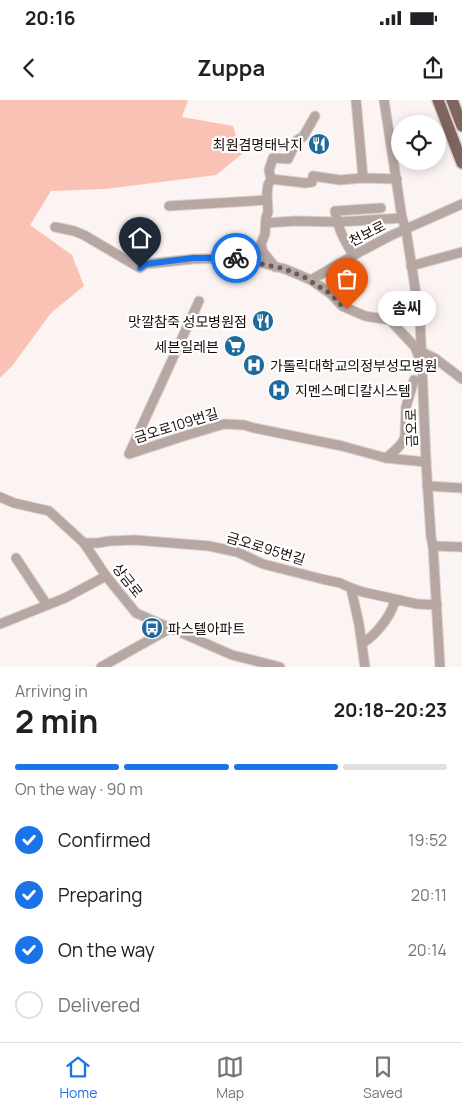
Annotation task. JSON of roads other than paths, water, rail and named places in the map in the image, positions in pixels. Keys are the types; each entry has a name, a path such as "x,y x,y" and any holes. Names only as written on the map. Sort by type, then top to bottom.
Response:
{"main road":[{"path":"438,100 462,163"},
{"path":"452,100 462,126"}],"street":[{"path":"356,100 363,178"},
{"name":"금오로","path":"384,100 420,319 427,486 433,546 440,667"},
{"path":"276,267 263,252 261,244 265,234 268,212 267,193 271,179 270,170 273,158 288,159 297,140 303,137 315,116"},
{"path":"271,179 305,183 312,182 313,176 340,180 363,178 397,179"},
{"path":"169,206 267,200"},
{"name":"천보로","path":"311,280 390,236 462,204"},
{"path":"353,256 340,232 336,211 381,208"},
{"path":"266,223 296,221 337,222 402,218"},
{"path":"55,228 74,231 84,235 140,268 146,264 193,258 234,258 285,269 311,280 331,294 342,306 365,316 390,320 420,319"},
{"path":"412,266 462,252"},
{"name":"금오로109번길","path":"199,301 129,454 192,433 230,424 244,425 342,446 386,458 426,462"},
{"path":"390,320 415,347 422,363"},
{"path":"422,352 436,359 462,379"},
{"path":"386,458 404,441 406,407 414,380"},
{"path":"427,486 462,488"},
{"name":"상금로","path":"0,497 14,503 49,511 84,543 106,576 136,613 232,656 280,667"},
{"name":"금오로95번길","path":"84,543 98,544 109,541 135,540 209,546 236,552 263,564 340,583 351,588 417,604 437,605"},
{"path":"433,546 462,547"},
{"path":"16,558 47,605"},
{"path":"0,624 65,598 106,576"},
{"path":"351,588 360,624 364,667"},
{"path":"362,643 372,637 392,611 394,603 400,600"},
{"path":"101,667 171,628"}],"place":[{"name":"최원겸명태낙지","path":"319,144"},
{"name":"솜씨","path":"347,309"},
{"name":"맛깔참죽 성모병원점","path":"263,321"},
{"name":"세븐일레븐","path":"235,346"},
{"name":"가톨릭대학교의정부성모병원","path":"254,365"},
{"name":"지멘스메디칼시스템","path":"279,390"},
{"name":"파스텔아파트","path":"152,628"}]}
